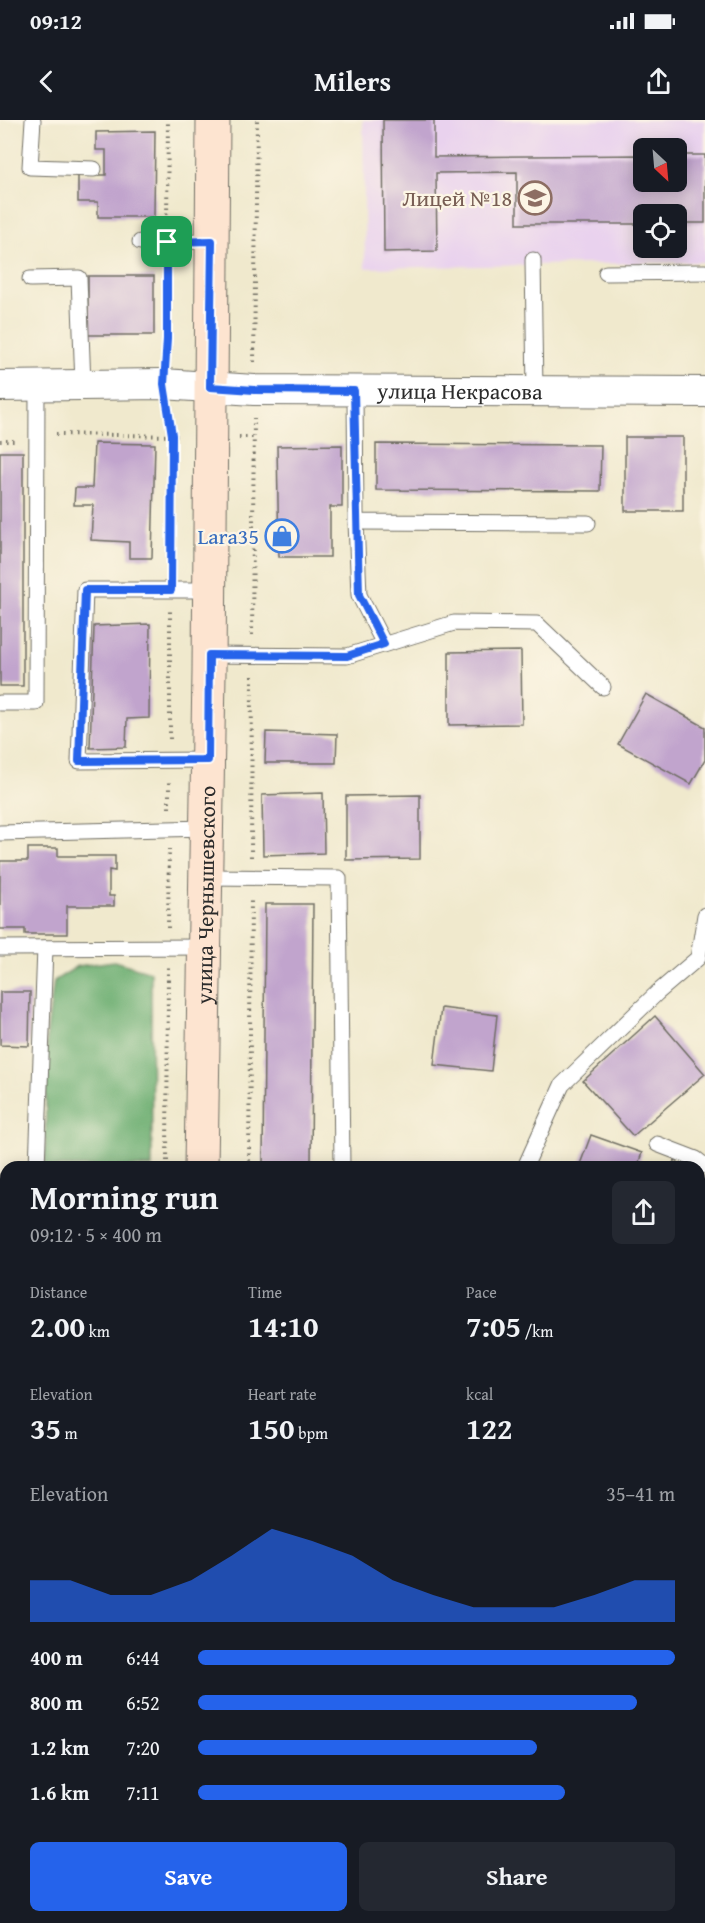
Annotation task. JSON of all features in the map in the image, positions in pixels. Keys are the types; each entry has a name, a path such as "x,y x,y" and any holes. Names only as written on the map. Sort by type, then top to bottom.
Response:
{"main road":[{"name":"улица Чернышевского","path":"201,1161 210,590 213,120"}],"street":[{"name":"улица Некрасова","path":"0,386 164,384 254,390 705,392"}],"lane":[{"path":"33,120 30,167 94,169"},
{"path":"140,242 212,241"},
{"path":"533,260 535,391"},
{"path":"606,273 705,272"},
{"path":"30,279 79,278 83,385"},
{"path":"0,704 36,703 37,385"},
{"path":"354,391 359,595 384,644"},
{"path":"356,522 588,523"},
{"path":"208,760 79,761 85,590 210,590"},
{"path":"209,655 347,656 454,622 537,624 603,687"},
{"path":"0,833 207,828"},
{"path":"206,877 339,878 342,1161"},
{"path":"528,1161 562,1085 657,993 702,960 705,915"},
{"path":"0,948 205,947"},
{"path":"37,1161 45,948"},
{"path":"657,1144 699,1161"}],"path":[{"path":"167,1161 172,435 164,384 167,339 168,120"},
{"path":"0,441 23,441 37,434 253,436"}],"shaded area":[{"name":"Лицей №18","path":"363,120 705,120 705,262 365,268"}],"green space":[{"path":"114,961 151,972 152,1161 45,1161 47,1032 54,981 78,966"}],"building":[{"path":"383,120 434,120 434,157 633,155 633,192 687,192 687,155 705,155 705,223 687,223 687,204 633,204 633,224 517,224 517,172 436,173 437,251 384,252"},
{"path":"155,131 154,217 98,217 98,202 78,202 78,175 106,175 106,150 96,150 96,132"},
{"path":"88,276 154,276 154,335 88,335"},
{"path":"625,437 683,437 683,511 625,511"},
{"path":"94,443 155,444 152,558 129,558 129,542 91,540 93,505 74,505 75,488 92,488"},
{"path":"376,444 601,445 600,491 376,490"},
{"path":"342,445 342,507 330,507 330,557 279,557 277,446"},
{"path":"0,452 23,452 23,686 0,686"},
{"path":"150,624 149,718 127,719 126,747 90,748 94,626"},
{"path":"521,651 522,724 449,725 449,652"},
{"path":"646,694 705,727 705,760 691,784 618,744"},
{"path":"266,732 337,734 336,763 265,763"},
{"path":"323,793 324,853 263,855 262,795"},
{"path":"420,795 420,859 346,860 346,796"},
{"path":"28,848 58,848 58,856 115,856 115,871 109,870 109,896 114,896 114,906 67,906 67,934 25,934 25,929 0,929 0,861 28,861"},
{"path":"265,904 313,904 311,1161 263,1161"},
{"path":"0,992 30,992 29,1046 0,1045"},
{"path":"441,1008 497,1015 491,1071 434,1065"},
{"path":"655,1016 705,1074 633,1136 583,1081"},
{"path":"591,1135 642,1153 639,1161 581,1161"}],"place":[{"name":"Лицей №18","path":"535,198"},
{"name":"Lara35","path":"282,536"}],"route":[{"path":"212,241 210,387 354,391 359,595 384,644 347,656 209,655 208,760 79,761 85,590 171,590 172,435 164,384 167,339 167,242 212,241"}]}
